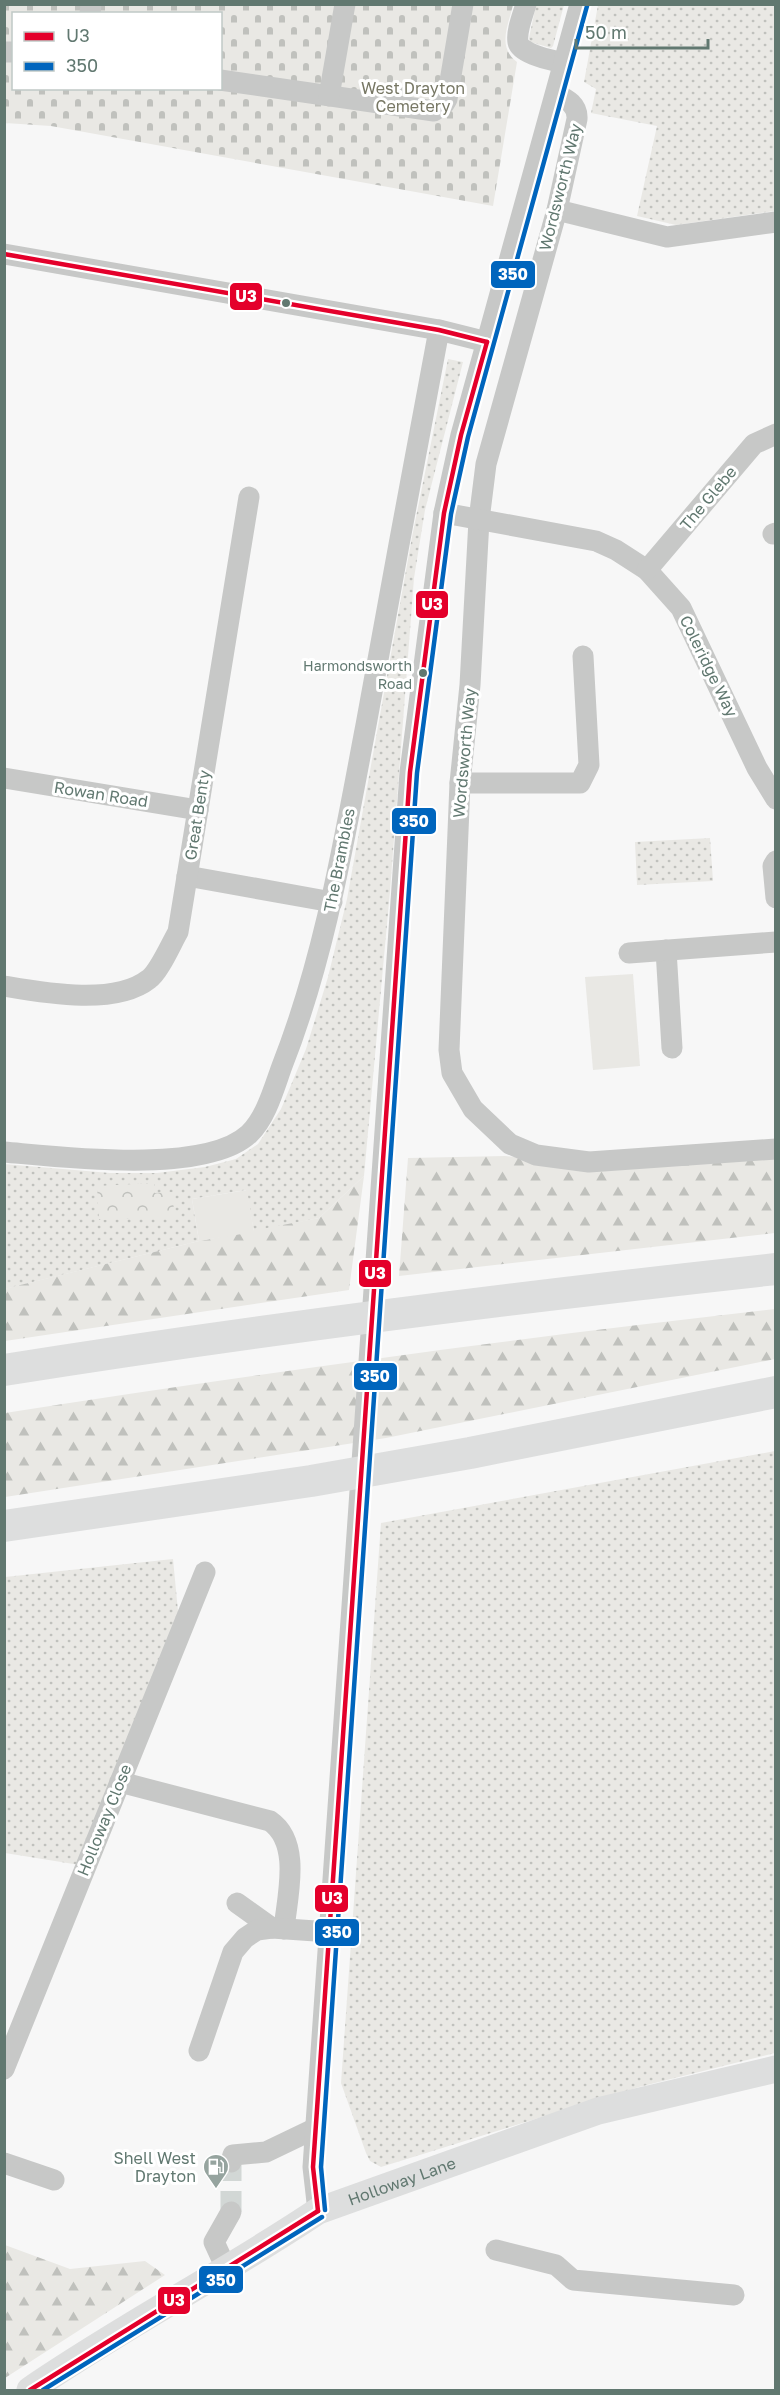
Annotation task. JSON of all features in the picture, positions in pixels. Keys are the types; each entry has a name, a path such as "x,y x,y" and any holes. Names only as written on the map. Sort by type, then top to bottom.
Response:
{"highway":[{"path":"4,1370 420,1310 776,1269"},
{"path":"4,1526 334,1477 776,1392"}],"main road":[{"name":"Holloway Lane","path":"30,2391 130,2325 318,2211 598,2112 776,2069"}],"street":[{"path":"329,96 345,4"},
{"path":"222,80 429,111 439,108 447,99 463,4"},
{"path":"525,4 518,38 519,46 525,51 563,63"},
{"path":"318,2211 313,2167 410,772 444,513 461,435 580,4"},
{"name":"Wordsworth Way","path":"555,94 570,101 577,114 557,210 486,464 478,519 470,685 460,783 449,1050 452,1073 473,1109 510,1144 537,1155 589,1162 776,1149"},
{"path":"557,210 667,237 776,222"},
{"path":"4,254 439,330 487,342"},
{"name":"The Brambles","path":"4,1152 145,1161 216,1150 249,1134 266,1109 300,1023 332,902 439,330"},
{"name":"The Glebe","path":"647,570 754,444 776,434"},
{"name":"Great Benty","path":"4,986 90,995 127,992 151,978 177,932 249,497"},
{"name":"Coleridge Way","path":"444,513 596,541 616,550 647,570 681,608 757,768 776,799"},
{"path":"460,783 580,783 589,765 583,656"},
{"name":"Rowan Road","path":"4,778 198,810"},
{"path":"776,861 773,866 776,898"},
{"path":"187,876 332,902"},
{"path":"629,952 776,942"},
{"path":"666,950 672,1048"},
{"name":"Holloway Close","path":"4,2069 205,1572"},
{"path":"120,1782 270,1821 276,1825 284,1838 290,1866 278,1928"},
{"path":"237,1903 278,1928"},
{"path":"199,2050 233,1952 251,1933 278,1928 330,1932"},
{"path":"231,2162 232,2155 266,2152 316,2128"},
{"path":"4,2163 54,2180"},
{"path":"226,2268 214,2242 231,2212"},
{"path":"496,2250 556,2265 573,2280 734,2295"}],"green space":[{"name":"West Drayton Cemetery","path":"4,5 513,5 506,43 507,50 517,62 493,206 51,126 5,123"},
{"path":"536,5 564,5 551,48 530,42"},
{"path":"598,5 775,5 775,211 676,225 637,216 657,126 591,113 596,89 584,82"},
{"path":"448,359 463,362 425,510 414,578 390,891 364,1176 319,1218 254,1232 246,1190 192,1199 199,1241 5,1289 4,1164 110,1173 157,1173 205,1167 236,1159 258,1144 281,1109 306,1049 328,977 347,899 412,537"},
{"path":"710,838 713,881 637,885 635,842"},
{"path":"633,974 640,1066 593,1070 585,977"},
{"path":"775,1151 775,1233 399,1276 408,1158 505,1156 538,1160"},
{"path":"364,1176 349,1290 5,1341 4,1289 199,1241 319,1218"},
{"path":"154,1183 155,1193 173,1192 174,1217 99,1220 97,1186"},
{"path":"247,1190 254,1232 199,1241 192,1199"},
{"path":"775,1309 775,1359 386,1438 5,1497 5,1413 389,1357"},
{"path":"775,1451 775,2053 639,2087 381,2167 370,2161 341,2083 381,1523"},
{"path":"173,1559 180,1632 86,1866 5,1853 5,1577"},
{"path":"5,2245 70,2269 145,2261 165,2275 5,2378"}],"tunnel":[{"path":"231,2162 231,2212"}],"transit line":[{"name":"350","path":"325,2210 321,2167 417,773 451,514 468,437 587,6"},
{"name":"U3","path":"4,254 439,330 487,342"},
{"name":"U3","path":"318,2211 313,2167 410,772 444,513 461,435 487,342"},
{"name":"U3","path":"30,2390 318,2211"},
{"name":"350","path":"43,2390 322,2217"}],"place":[{"name":"Harmondsworth Road","path":"423,673"},
{"name":"Shell West Drayton","path":"216,2190"}]}
